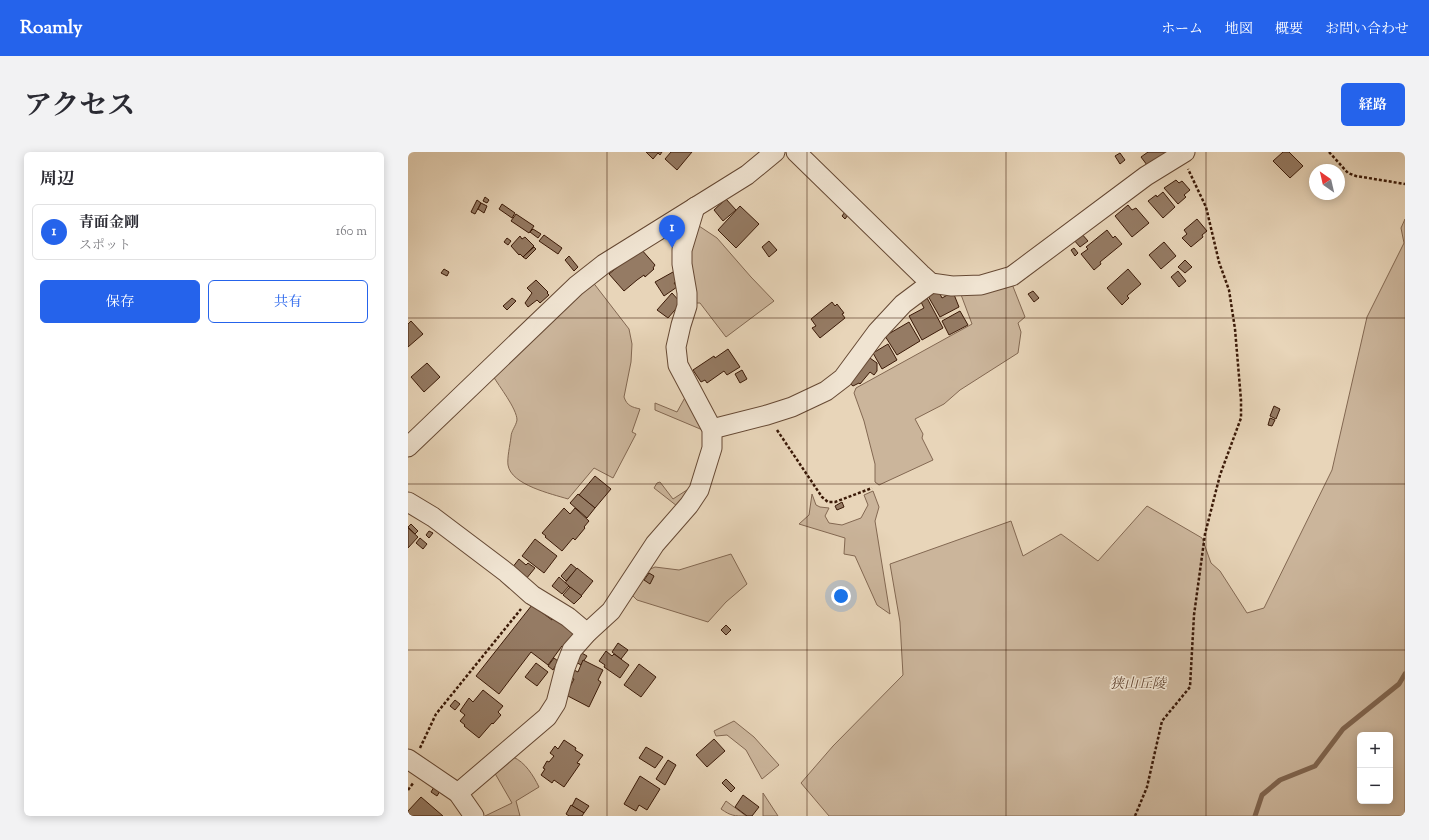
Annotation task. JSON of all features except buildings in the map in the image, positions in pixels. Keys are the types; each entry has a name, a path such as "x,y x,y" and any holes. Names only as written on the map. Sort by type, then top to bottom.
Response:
{"street":[{"path":"408,447 576,286 604,264 747,174 775,152"},
{"path":"796,152 931,283 952,286 981,285 1012,276 1146,176 1182,153"},
{"path":"458,793 547,717 556,703 565,668 572,650 587,633 611,611 655,544 689,506 698,490 712,448 712,429 678,365 676,347 681,325 688,306 682,264 682,250 695,207"},
{"path":"712,429 792,407 826,391 843,378 877,332 903,304 931,283"},
{"path":"408,502 433,517 507,573 532,595 568,617 587,633"},
{"path":"410,761 458,793 474,816"}],"path":[{"path":"1329,152 1348,173 1356,176 1405,184"},
{"path":"1135,816 1147,787 1162,721 1190,687 1194,615 1205,534 1220,475 1241,418 1241,400 1235,329 1229,290 1219,262 1206,207 1182,153"},
{"path":"767,415 822,497 828,502 836,502 872,488"},
{"path":"410,761 436,714 532,595"}],"green space":[{"name":"狭山丘陵","path":"1405,219 1405,816 829,816 801,783 833,746 903,675 900,622 890,564 1011,521 1023,556 1061,534 1098,561 1147,506 1202,538 1211,563 1220,571 1247,613 1264,608 1332,470 1367,317 1404,243 1401,228"},
{"path":"696,224 717,238 774,301 726,337 700,303 695,303 687,261"},
{"path":"592,281 629,329 632,344 631,362 624,397 630,406 640,409 632,432 636,434 613,478 594,468 568,499 533,488 516,478 511,472 508,465 508,455 511,435 517,420 511,404 493,376"},
{"path":"1012,284 1025,317 1018,323 1021,332 1018,353 960,390 944,404 915,419 923,434 922,438 933,460 879,485 875,482 875,464 864,421 854,393 856,388 972,324 960,292"},
{"path":"688,392 705,431 655,410 655,403 677,412"},
{"path":"660,482 673,499 690,488 677,506 654,488 657,483"},
{"path":"873,491 879,507 875,521 890,614 877,605 855,556 844,554 845,538 799,524 809,515 812,494 816,505 829,508 825,516 829,523 842,525 861,518 868,505 864,495"},
{"path":"731,554 747,584 726,602 708,622 637,600 632,595 648,570 655,567 679,570"},
{"path":"734,721 754,737 779,765 762,779 746,750 727,735 716,736 714,731"},
{"path":"513,757 525,766 539,787 516,801 520,816 485,816 512,803 493,770"},
{"path":"763,793 778,816 763,816"},
{"path":"726,801 746,816 733,815 721,809"}],"waterway":[{"path":"1255,816 1262,795 1280,780 1315,766 1343,729 1399,684 1405,674"}],"place":[{"name":"青面金剛","path":"672,248"}]}
